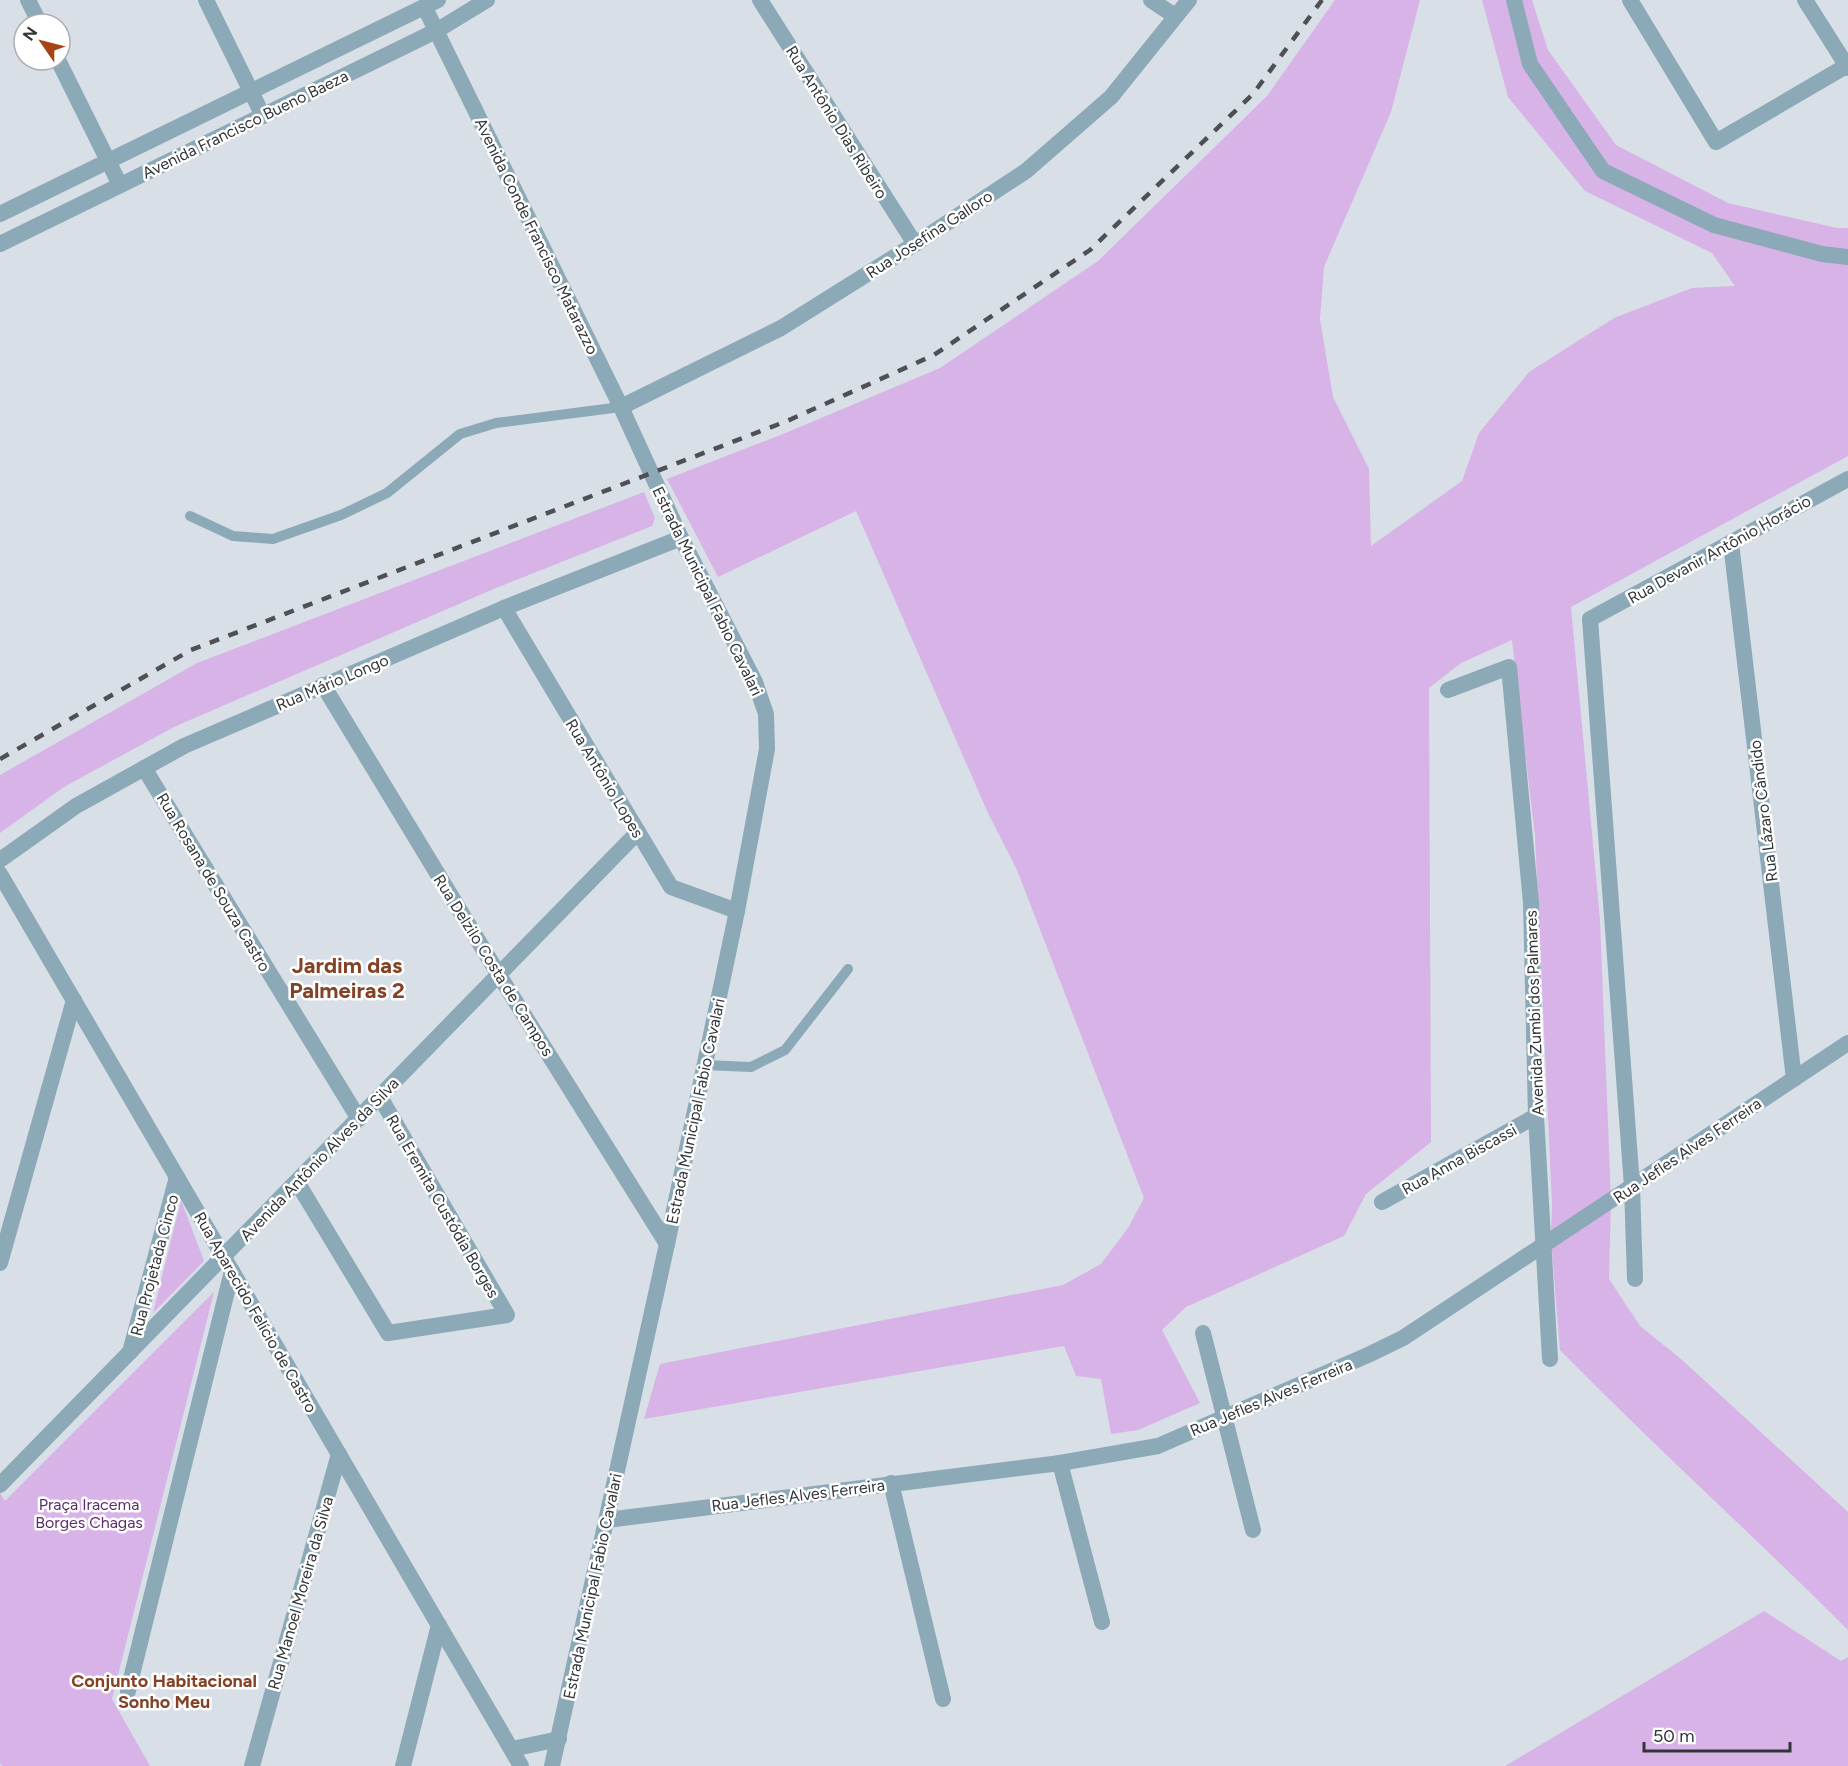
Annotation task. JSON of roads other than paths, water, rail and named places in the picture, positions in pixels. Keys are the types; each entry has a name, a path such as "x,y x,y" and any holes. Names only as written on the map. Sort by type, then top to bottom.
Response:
{"street":[{"path":"206,0 263,116"},
{"name":"Avenida Francisco Bueno Baeza","path":"0,244 436,31 487,0"},
{"name":"Rua Antônio Dias Ribeiro","path":"760,0 915,244"},
{"path":"1151,0 1175,16"},
{"name":"Rua Josefina Galloro","path":"621,407 781,328 1026,171 1111,97 1189,0"},
{"path":"1514,0 1530,64 1603,171 1714,225 1822,254 1848,257"},
{"path":"1630,0 1716,142 1847,66 1805,0"},
{"name":"Avenida Francisco Bueno Baeza","path":"0,214 428,3"},
{"name":"Avenida Conde Francisco Matarazzo","path":"428,3 436,31 652,474"},
{"path":"64,72 120,185"},
{"name":"Estrada Municipal Fabio Cavalari","path":"552,1766 667,1244 737,911 767,749 766,714 755,682 681,538 652,474"},
{"name":"Rua Devanir Antônio Horácio","path":"1632,1186 1590,620 1848,479"},
{"name":"Rua Mário Longo","path":"0,860 76,806 184,746 504,608 681,538"},
{"name":"Rua Lázaro Cândido","path":"1731,543 1794,1079"},
{"name":"Rua Antônio Lopes","path":"504,608 671,887 737,911"},
{"name":"Avenida Zumbi dos Palmares","path":"1448,690 1509,667 1531,903 1536,1116 1550,1359"},
{"name":"Rua Delzilo Costa de Campos","path":"324,686 499,975 667,1244"},
{"name":"Rua Rosana de Souza Castro","path":"144,768 359,1119"},
{"name":"Avenida Antônio Alves da Silva","path":"0,1485 130,1353 228,1264 297,1182 638,832"},
{"name":"Rua Aparecido Felício de Castro","path":"0,874 521,1766"},
{"path":"0,1263 74,1000"},
{"name":"Rua Jefles Alves Ferreira","path":"607,1520 1060,1463 1158,1446 1403,1338 1848,1043"},
{"name":"Rua Eremita Custódia Borges","path":"297,1182 388,1333 507,1314 380,1097"},
{"name":"Rua Anna Biscassi","path":"1382,1202 1536,1116"},
{"name":"Rua Projetada Cinco","path":"130,1353 177,1177"},
{"path":"1632,1186 1635,1279"},
{"path":"128,1691 228,1264"},
{"path":"1203,1333 1253,1530"},
{"name":"Rua Manoel Moreira da Silva","path":"252,1766 339,1454"},
{"path":"1060,1463 1102,1622"},
{"path":"891,1483 943,1699"},
{"path":"403,1766 440,1625"},
{"path":"512,1749 559,1739"}],"lane":[{"path":"190,516 233,536 273,539 341,515 387,493 460,434 496,423 621,407"},
{"path":"704,1065 751,1067 785,1050 848,969"}],"railway":[{"path":"0,759 191,650 787,421 934,355 1090,250 1253,94 1322,0"}],"district":[{"name":"Jardim das Palmeiras 2","path":"347,978"},
{"name":"Conjunto Habitacional Sonho Meu","path":"164,1691"}],"park label":[{"name":"Praça Iracema Borges Chagas","path":"89,1513"}]}
